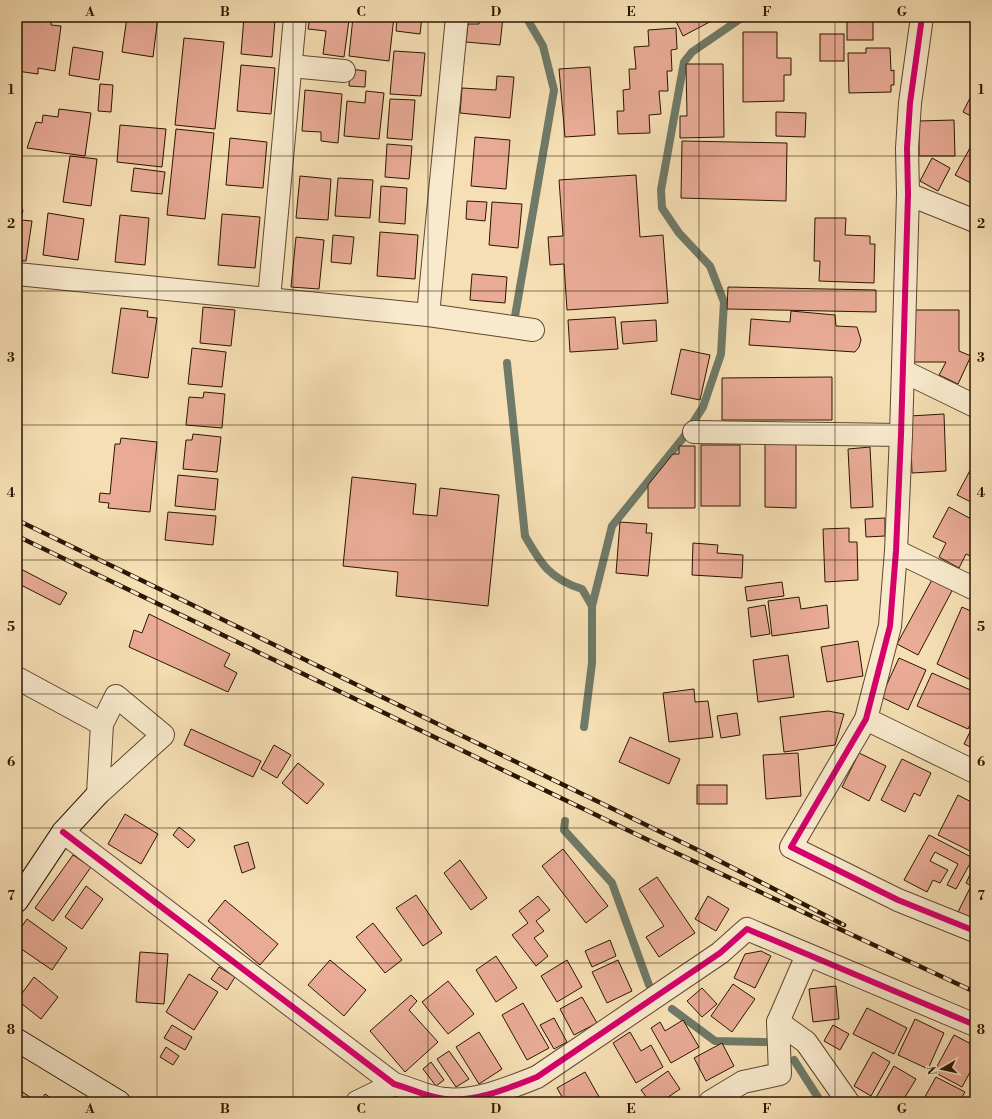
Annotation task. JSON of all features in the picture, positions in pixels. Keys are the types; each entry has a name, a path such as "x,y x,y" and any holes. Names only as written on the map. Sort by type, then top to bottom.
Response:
{"street":[{"path":"269,299 295,17"},
{"path":"428,315 457,17"},
{"path":"922,17 907,140 908,194 901,435 896,551 890,626 866,719 791,847 898,900 975,931"},
{"path":"290,66 344,71"},
{"path":"908,194 975,221"},
{"path":"17,274 428,315 533,330"},
{"path":"903,371 975,406"},
{"path":"694,432 901,435"},
{"path":"896,551 975,589"},
{"path":"17,678 102,724"},
{"path":"17,901 63,832 98,794 162,735 116,696 102,724 98,794"},
{"path":"866,719 975,772"},
{"path":"63,832 394,1084 444,1099 468,1098 505,1089 537,1077 720,953 747,929 975,1025"},
{"path":"710,1102 743,1082 780,1074 778,1022 807,955"},
{"path":"778,1022 806,1042 848,1102"},
{"path":"17,1040 120,1102"},
{"path":"357,1102 394,1084"}],"building":[{"path":"22,17 52,17 51,25 61,26 55,71 38,68 38,74 17,71 17,52"},
{"path":"74,17 98,17 98,20"},
{"path":"127,17 158,17 153,57 122,52"},
{"path":"244,17 264,17 264,19 275,20 272,57 241,54"},
{"path":"310,17 339,17 339,19 349,20 344,57 323,54 326,31 308,29"},
{"path":"353,17 394,17 389,61 349,56"},
{"path":"397,17 422,17 420,34 396,31"},
{"path":"480,17 503,17 500,45 466,42 468,24 479,24"},
{"path":"674,17 719,17 683,36"},
{"path":"847,17 873,17 873,40 847,40"},
{"path":"676,28 677,49 671,50 672,71 667,71 668,91 659,91 661,114 649,115 650,133 618,134 617,111 624,111 623,90 630,89 629,69 636,69 634,47 649,46 648,30"},
{"path":"743,32 777,32 777,58 791,58 791,75 784,75 784,101 743,102"},
{"path":"820,34 844,34 844,61 820,61"},
{"path":"184,38 224,42 215,129 175,125"},
{"path":"73,47 103,52 99,80 69,75"},
{"path":"866,48 890,48 891,71 894,70 894,85 891,85 891,92 849,93 848,53 866,53"},
{"path":"394,51 425,53 421,96 390,94"},
{"path":"686,64 723,64 724,137 680,138 680,116 687,116"},
{"path":"241,65 275,68 271,114 237,111"},
{"path":"590,67 595,135 565,137 559,69"},
{"path":"350,69 366,71 365,87 349,86"},
{"path":"497,76 514,77 510,118 460,113 462,88 496,90"},
{"path":"100,84 113,85 111,112 98,111"},
{"path":"975,88 975,118 963,112"},
{"path":"305,90 342,94 338,143 321,141 321,132 302,131"},
{"path":"366,91 384,93 379,139 344,136 347,101 365,103"},
{"path":"390,99 415,100 412,140 387,138"},
{"path":"59,109 91,113 85,156 27,148 36,122 42,123 43,115 58,117"},
{"path":"776,112 806,113 805,137 776,136"},
{"path":"954,120 955,156 919,156 919,121"},
{"path":"17,122 22,123 18,153 17,153"},
{"path":"120,125 166,129 162,167 117,162"},
{"path":"176,129 214,133 205,219 167,215"},
{"path":"475,137 510,140 506,189 471,186"},
{"path":"230,138 267,142 263,188 226,185"},
{"path":"975,139 975,185 955,175"},
{"path":"682,141 787,143 786,201 681,198"},
{"path":"387,144 412,146 409,179 385,177"},
{"path":"70,156 97,159 91,206 63,202"},
{"path":"932,158 950,168 938,191 920,181"},
{"path":"134,168 165,172 162,194 131,191"},
{"path":"636,175 640,237 663,235 668,303 567,310 564,264 550,265 548,237 563,236 559,180"},
{"path":"300,176 331,179 328,220 296,218"},
{"path":"338,178 373,180 370,218 335,216"},
{"path":"381,186 407,188 405,224 379,222"},
{"path":"467,201 487,202 485,221 466,219"},
{"path":"492,202 522,204 518,248 489,245"},
{"path":"17,209 23,210 21,220 32,221 26,261 17,260"},
{"path":"48,213 84,219 78,260 43,255"},
{"path":"222,214 260,217 255,268 218,265"},
{"path":"120,215 149,218 145,265 115,262"},
{"path":"815,218 846,218 845,235 870,236 870,244 875,244 874,283 819,281 820,261 814,261"},
{"path":"380,232 418,235 415,279 377,276"},
{"path":"333,235 354,237 351,264 331,262"},
{"path":"296,237 324,240 319,289 291,287"},
{"path":"472,274 507,277 505,303 470,300"},
{"path":"728,287 876,290 876,312 727,309"},
{"path":"203,307 235,310 231,346 200,343"},
{"path":"121,308 148,311 147,317 157,318 148,378 112,373"},
{"path":"913,310 959,310 959,351 971,356 958,384 939,375 946,362 914,362"},
{"path":"791,311 835,315 836,326 857,327 861,340 859,347 855,352 749,345 751,319 790,322"},
{"path":"615,317 618,349 570,352 568,320"},
{"path":"656,320 657,341 623,344 621,322"},
{"path":"192,348 226,352 222,387 188,384"},
{"path":"681,349 710,355 700,400 671,394"},
{"path":"832,377 832,420 722,420 722,378"},
{"path":"204,392 225,394 222,428 186,425 189,397 203,398"},
{"path":"944,414 946,471 912,473 910,416"},
{"path":"193,434 221,437 217,472 183,469 186,440 192,440"},
{"path":"121,438 157,442 150,512 108,508 109,503 99,502 100,493 110,494 115,444 120,444"},
{"path":"765,441 796,441 796,508 765,507"},
{"path":"701,445 740,445 740,506 701,506"},
{"path":"679,446 695,446 695,508 648,508 648,485 673,454 679,454"},
{"path":"870,447 873,507 851,508 848,449"},
{"path":"975,461 975,504 957,495"},
{"path":"178,475 218,479 215,510 175,506"},
{"path":"352,477 416,484 413,514 437,516 440,488 499,495 488,606 396,596 398,572 343,566"},
{"path":"949,507 975,521 975,551 972,557 966,554 959,568 939,557 946,543 933,537"},
{"path":"168,512 216,516 213,545 165,540"},
{"path":"885,518 885,536 866,537 865,519"},
{"path":"620,522 647,524 646,533 652,533 648,576 616,573"},
{"path":"849,528 849,542 857,542 858,580 825,582 823,529"},
{"path":"693,543 718,545 717,553 743,555 742,578 692,575"},
{"path":"17,567 67,593 60,605 17,583"},
{"path":"933,578 953,589 918,655 897,644"},
{"path":"782,582 784,596 747,601 745,587"},
{"path":"799,597 801,609 827,605 829,628 772,636 768,601"},
{"path":"765,605 770,634 751,637 748,608"},
{"path":"962,607 975,613 975,671 971,680 937,664"},
{"path":"149,614 230,654 224,666 237,673 228,692 129,647 134,630 142,633"},
{"path":"858,641 863,676 827,682 821,647"},
{"path":"788,655 794,697 758,702 753,660"},
{"path":"899,658 926,670 908,710 881,697"},
{"path":"932,673 975,692 975,715 968,729 917,706"},
{"path":"694,689 695,702 708,701 713,737 669,742 663,693"},
{"path":"828,711 844,714 835,745 784,752 780,717"},
{"path":"737,713 740,735 721,738 717,716"},
{"path":"975,722 975,749 964,744"},
{"path":"191,729 261,761 253,777 184,745"},
{"path":"630,737 680,759 669,784 619,762"},
{"path":"274,745 291,755 277,778 261,769"},
{"path":"798,753 801,796 766,799 763,755"},
{"path":"859,753 886,766 869,801 842,787"},
{"path":"902,759 931,773 920,796 914,793 905,812 881,800"},
{"path":"298,763 324,784 307,804 282,783"},
{"path":"697,785 727,785 727,804 697,804"},
{"path":"958,795 975,804 974,853 938,835"},
{"path":"125,814 158,834 141,864 108,844"},
{"path":"179,827 195,840 188,848 173,835"},
{"path":"929,835 973,858 956,889 947,885 958,864 935,852 930,861 948,870 940,883 933,880 927,892 904,880"},
{"path":"248,842 255,868 242,873 234,846"},
{"path":"563,849 608,906 586,923 542,866"},
{"path":"73,855 91,867 53,921 35,908"},
{"path":"460,860 487,898 471,910 444,873"},
{"path":"975,864 975,888 966,883"},
{"path":"657,877 695,933 659,957 646,937 664,926 639,889"},
{"path":"86,886 103,899 82,929 65,917"},
{"path":"970,888 975,891 975,920 958,912"},
{"path":"416,895 442,933 423,946 396,908"},
{"path":"538,896 550,910 536,921 544,931 534,938 548,956 536,966 512,935 528,923 519,911"},
{"path":"708,896 729,909 716,931 695,919"},
{"path":"225,900 278,944 260,965 208,921"},
{"path":"27,919 67,948 52,970 17,946 17,933"},
{"path":"373,923 402,960 385,973 356,937"},
{"path":"610,940 616,956 592,967 585,951"},
{"path":"761,951 771,956 755,988 734,978 745,954"},
{"path":"140,952 168,954 164,1004 136,1002"},
{"path":"496,956 517,988 496,1002 476,970"},
{"path":"330,960 366,990 344,1016 308,985"},
{"path":"567,960 582,987 557,1002 541,976"},
{"path":"618,960 632,991 607,1003 592,972"},
{"path":"219,967 235,977 227,990 211,979"},
{"path":"189,974 218,992 194,1030 166,1012"},
{"path":"34,977 58,997 41,1019 17,1000"},
{"path":"448,981 474,1014 448,1034 422,1002"},
{"path":"733,984 755,999 732,1032 711,1016"},
{"path":"836,986 839,1019 813,1022 809,989"},
{"path":"702,988 717,1004 702,1017 687,1001"},
{"path":"411,995 417,1001 409,1010 438,1042 405,1072 370,1031"},
{"path":"582,997 597,1023 574,1035 560,1009"},
{"path":"523,1003 549,1048 527,1060 502,1015"},
{"path":"867,1008 907,1028 894,1054 853,1034"},
{"path":"554,1018 567,1042 554,1049 540,1025"},
{"path":"915,1019 944,1033 928,1069 898,1055"},
{"path":"683,1020 699,1047 671,1063 651,1028 660,1022 665,1031"},
{"path":"172,1025 192,1037 185,1050 164,1038"},
{"path":"833,1025 849,1034 840,1050 824,1041"},
{"path":"479,1032 502,1069 479,1084 456,1047"},
{"path":"630,1032 641,1051 651,1045 663,1067 636,1083 613,1043"},
{"path":"954,1035 975,1046 975,1063 962,1087 934,1072"},
{"path":"722,1043 734,1066 706,1081 694,1058"},
{"path":"166,1047 179,1056 173,1065 160,1057"},
{"path":"449,1051 469,1079 456,1087 437,1059"},
{"path":"873,1052 890,1062 871,1096 854,1086"},
{"path":"431,1062 444,1080 436,1086 423,1069"},
{"path":"894,1066 916,1079 902,1102 874,1101"},
{"path":"668,1071 680,1089 661,1102 650,1102 641,1090"},
{"path":"585,1072 602,1102 565,1102 557,1088"},
{"path":"936,1077 965,1092 959,1102 922,1102"},
{"path":"18,1089 33,1099 31,1102 17,1102"},
{"path":"45,1094 57,1102 40,1102"}],"waterway":[{"path":"514,322 554,90 543,46 526,17"},
{"path":"592,606 612,526 683,438 703,407 721,354 724,302 710,266 679,233 662,208 661,190 684,62 692,52 743,17"},
{"path":"507,363 525,536 536,555 548,569 562,580 582,589 592,606 592,663 584,727"},
{"path":"565,821 564,830 612,883 649,985"},
{"path":"672,1009 715,1041 765,1042"},
{"path":"794,1060 821,1102"}],"railway":[{"path":"17,520 704,853 844,925"},
{"path":"17,536 644,838 975,992"}],"cycle path":[{"path":"922,17 910,103 907,148 908,194 901,435 896,551 890,626 866,719 791,847 898,900 975,931"},
{"path":"63,832 394,1084 439,1098 457,1099 480,1096 504,1090 537,1077 720,953 747,929 975,1025"}]}
